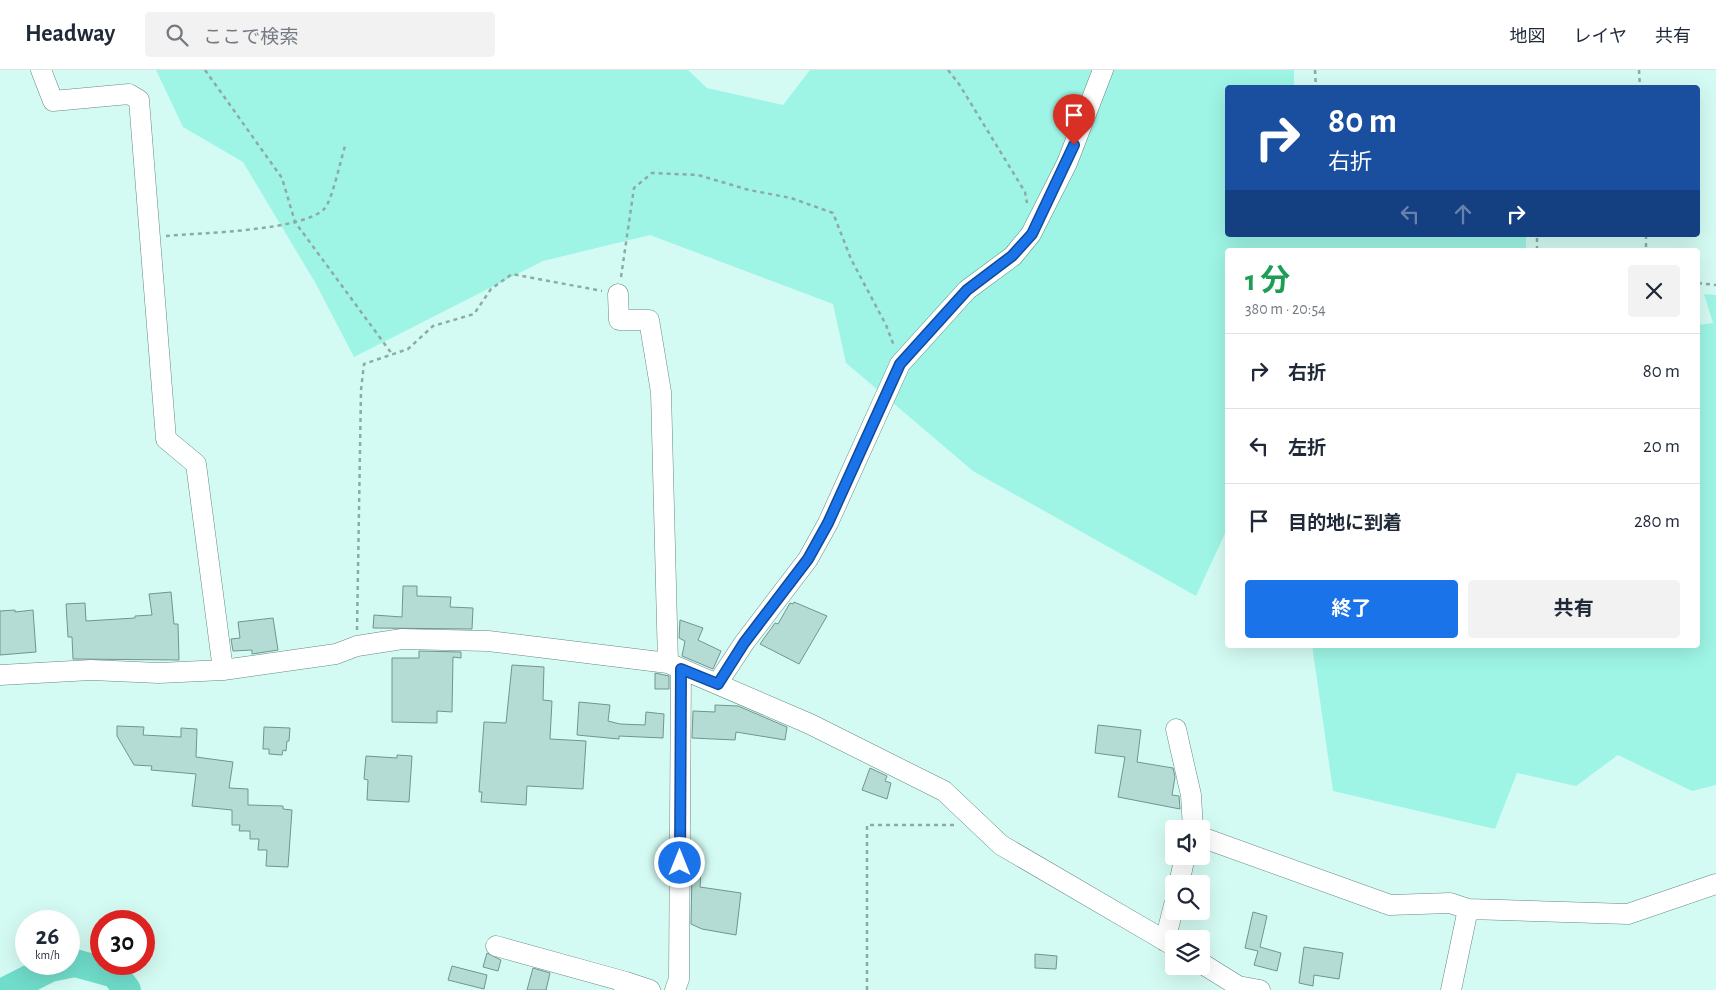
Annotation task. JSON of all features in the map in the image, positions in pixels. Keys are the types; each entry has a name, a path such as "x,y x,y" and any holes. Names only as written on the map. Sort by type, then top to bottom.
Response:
{"street":[{"path":"41,70 53,101 129,94 139,100 166,439 196,464 223,670"},
{"path":"718,684 744,643 808,559 828,523 900,364 967,290 1012,256 1032,234 1067,163 1102,70"},
{"path":"618,294 619,320 649,320 661,392 674,666 679,979 675,990"},
{"path":"0,675 91,670 160,673 223,670 336,654 357,646 402,639 488,641 674,666 810,724 944,791 1001,845 1165,941"},
{"path":"1176,729 1191,795 1192,820"},
{"path":"1210,840 1390,904 1450,903 1468,909 1628,914 1716,884"},
{"path":"1451,990 1468,909"},
{"path":"496,946 625,986 650,990"},
{"path":"1210,969 1238,986 1260,990"}],"path":[{"path":"205,70 282,178 295,222 392,354"},
{"path":"948,70 959,84 1025,192 1032,234"},
{"path":"1315,70 1316,85"},
{"path":"1639,70 1640,85"},
{"path":"149,237 264,228 312,217 326,208 345,146"},
{"path":"357,646 361,390 364,364 408,349 433,326 474,314 492,289 512,274 618,294 634,188 652,173 698,175 749,190 791,198 833,214 851,258 886,325 900,364"},
{"path":"1700,282 1716,285"},
{"path":"867,990 868,825 954,825 973,818"}],"green space":[{"path":"156,70 688,70 707,88 783,105 810,70 1294,70 1294,85 1225,85 1225,237 1526,237 1526,248 1225,248 1225,533 1196,596 973,471 846,363 833,304 650,235 543,261 354,357 316,284 243,162 183,127"},
{"path":"1704,294 1716,295 1716,785 1692,791 1618,755 1576,786 1517,773 1495,829 1333,791 1312,648 1700,648 1700,325 1713,323"}],"building":[{"path":"403,586 417,586 417,596 451,597 450,607 473,608 472,629 373,628 374,615 402,617"},
{"path":"171,592 174,624 178,624 179,660 73,659 72,637 68,637 66,604 85,603 86,621 135,618 135,616 152,615 149,594"},
{"path":"794,602 827,616 799,664 760,644 775,623 778,624 790,603 793,604"},
{"path":"15,610 15,612 33,610 36,652 0,655 0,611"},
{"path":"273,618 278,650 252,654 252,650 233,651 231,639 240,638 238,622"},
{"path":"680,620 703,628 698,640 721,651 713,669 682,656 685,641 679,638"},
{"path":"419,651 461,652 461,658 453,657 452,712 437,711 437,723 392,722 392,658 419,658"},
{"path":"512,665 544,667 543,700 552,701 550,739 586,741 583,789 527,786 526,805 481,802 482,792 479,792 484,722 506,723"},
{"path":"655,673 669,676 669,689 655,689"},
{"path":"579,702 610,705 608,721 620,724 645,725 646,712 664,714 663,738 619,736 619,739 577,735"},
{"path":"715,705 738,706 787,727 785,740 736,732 735,740 692,738 693,711 715,712"},
{"path":"1098,725 1141,730 1137,762 1173,768 1175,777 1172,795 1179,796 1180,809 1118,797 1125,757 1095,753"},
{"path":"117,726 144,727 143,735 181,737 181,728 197,729 196,757 233,762 229,788 248,789 248,805 283,806 283,809 292,810 288,867 266,866 267,850 258,850 259,839 250,839 250,831 239,831 240,825 232,825 232,810 192,806 196,774 151,770 152,766 134,765 117,736"},
{"path":"264,727 290,728 289,741 287,741 286,751 283,750 282,755 269,754 269,749 263,749"},
{"path":"397,755 412,756 409,802 367,800 368,780 364,779 366,756 397,758"},
{"path":"870,768 887,776 885,781 891,783 887,799 862,790"},
{"path":"692,870 701,871 700,887 741,893 736,935 702,929 691,924"},
{"path":"1253,912 1267,916 1260,947 1281,953 1277,971 1254,965 1258,951 1245,948"},
{"path":"1304,947 1343,953 1339,979 1314,975 1313,986 1299,983"},
{"path":"487,953 501,960 498,971 483,967"},
{"path":"1035,954 1057,956 1056,969 1035,968"},
{"path":"452,966 487,975 484,989 448,980"},
{"path":"533,968 550,973 546,990 527,990"}],"waterway":[{"path":"7,990 50,968 75,963 115,974 127,990"}],"route":[{"path":"680,863 681,669 718,684 744,643 808,559 828,523 900,364 967,290 1012,256 1032,234 1074,145"}]}
